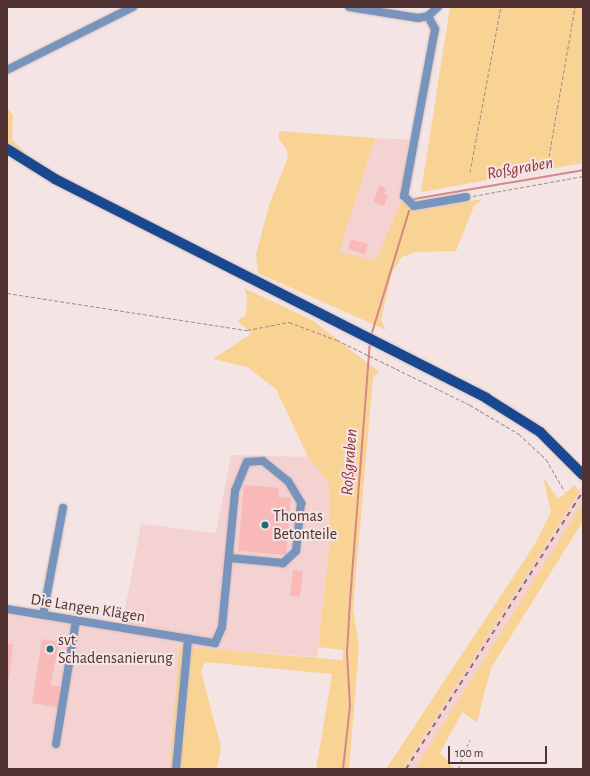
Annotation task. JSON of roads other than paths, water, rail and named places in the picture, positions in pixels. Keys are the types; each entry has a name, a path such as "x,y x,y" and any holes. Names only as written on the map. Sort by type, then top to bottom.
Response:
{"main road":[{"path":"7,149 55,179 378,342 522,420 555,445 583,475"}],"street":[{"path":"7,70 132,7"},
{"path":"349,7 400,16 428,16 438,7"},
{"path":"428,16 435,29 404,196 414,206 466,197"},
{"path":"263,461 288,481 301,503 296,551 283,563 230,558 235,491 247,462 263,461"},
{"path":"43,615 63,508"},
{"name":"Die Langen Klägen","path":"7,609 188,639 208,644 218,640 230,558"},
{"path":"56,744 76,621"},
{"path":"176,769 188,639"}],"waterway":[{"name":"Roßgraben","path":"414,199 583,170"},
{"name":"Roßgraben","path":"371,336 409,211"},
{"name":"Roßgraben","path":"343,769 350,706 347,652 350,601 370,342"}],"railway":[{"path":"406,769 583,491"}],"place":[{"name":"Thomas Betonteile","path":"265,525"},
{"name":"svt Schadensanierung","path":"50,649"}]}
